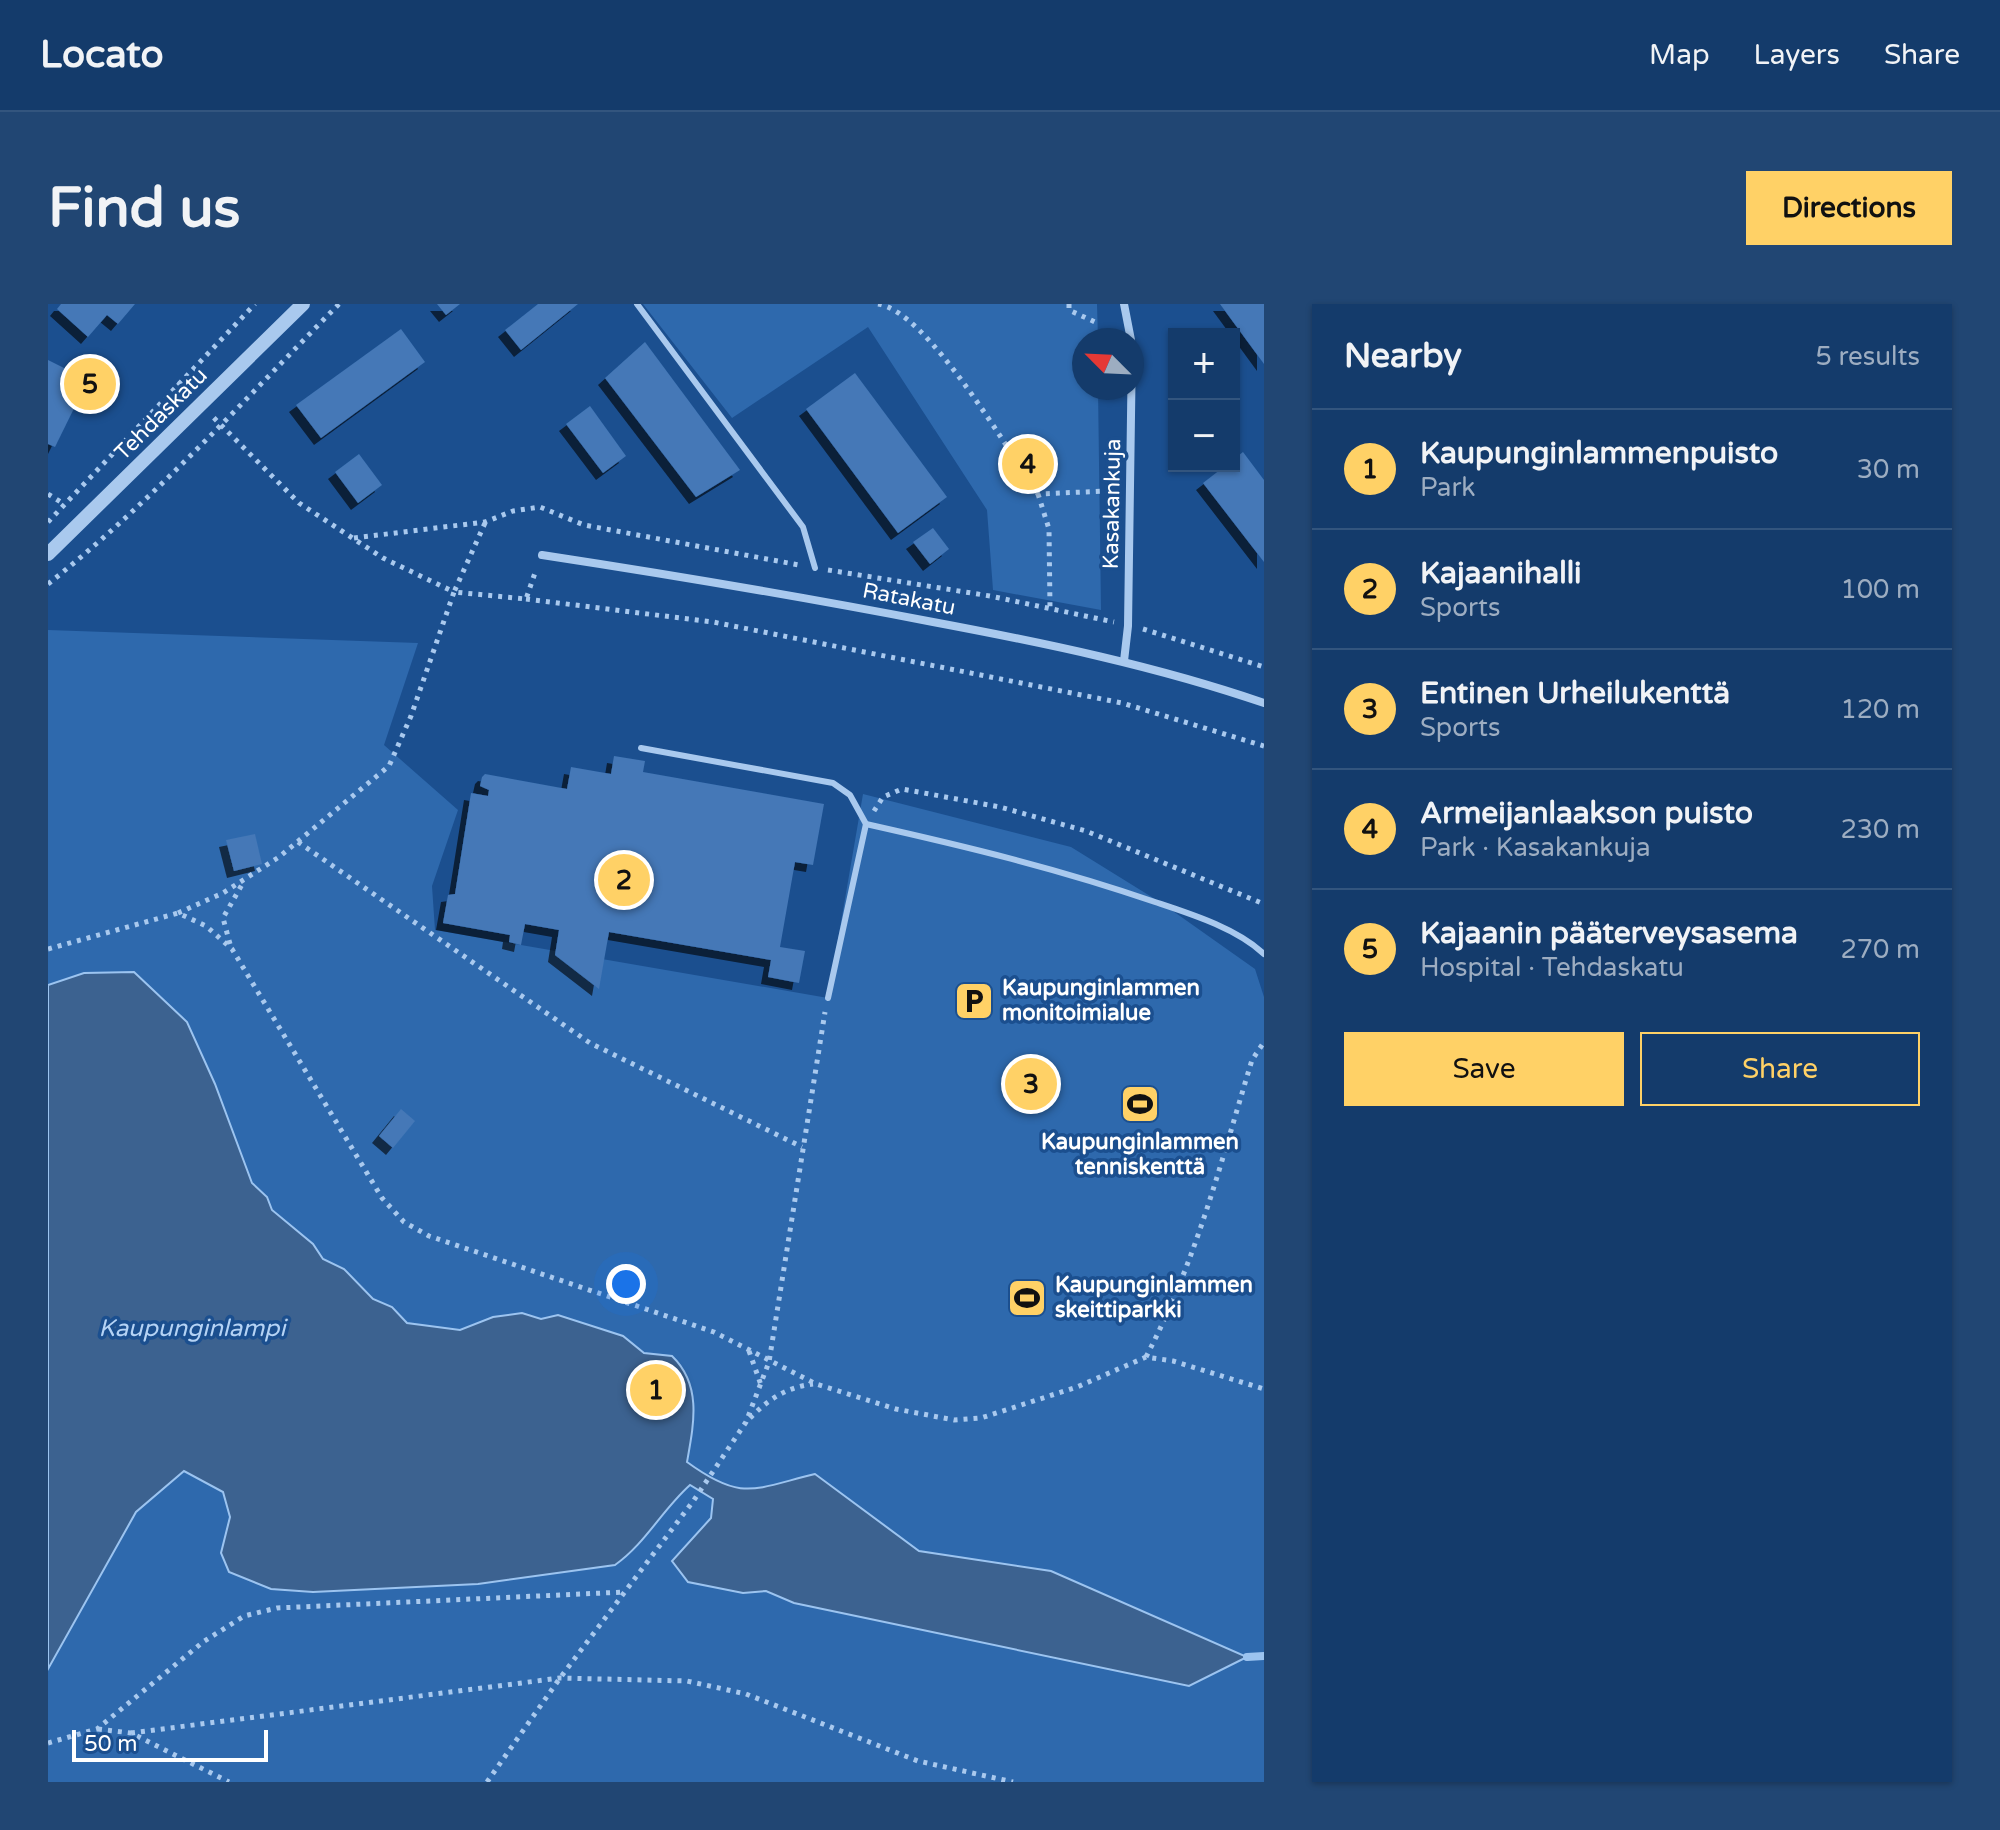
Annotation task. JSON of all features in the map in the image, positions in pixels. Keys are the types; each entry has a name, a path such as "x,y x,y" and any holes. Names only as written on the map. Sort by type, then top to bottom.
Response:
{"street":[{"name":"Tehdaskatu","path":"48,554 303,304"},
{"path":"1124,304 1129,328"},
{"name":"Kasakankuja","path":"1124,661 1128,626 1131,400"},
{"name":"Ratakatu","path":"542,555 756,588 1124,661 1264,703"}],"lane":[{"path":"637,304 803,527 815,568"},
{"path":"641,748 833,783 850,795 866,824 828,998"},
{"path":"866,824 995,852 1133,894 1224,930 1264,954"}],"path":[{"path":"48,522 255,304"},
{"path":"48,584 114,530 339,304"},
{"path":"878,304 897,310 928,336 1038,494 1049,529 1050,608"},
{"path":"897,310 904,304"},
{"path":"1069,304 1069,310 1097,323"},
{"path":"178,382 299,503 383,558 454,592 713,622 1122,703 1264,746"},
{"path":"1038,494 1107,491"},
{"path":"48,494 64,504"},
{"path":"48,949 178,913 223,893 298,842 389,766 411,716 454,592 485,522"},
{"path":"526,599 542,555"},
{"path":"866,824 883,797 902,789 1000,807 1086,831 1264,904"},
{"path":"298,842 590,1043 802,1147"},
{"path":"247,878 223,918 232,949 382,1198 404,1222 458,1248 714,1332 816,1384 896,1409 954,1420 981,1418 1064,1391 1146,1357 1173,1361 1264,1389"},
{"path":"178,913 206,926 232,949"},
{"path":"487,1782 560,1678 694,1500 746,1422 769,1362 828,998"},
{"path":"1146,1357 1178,1295 1209,1206 1252,1060 1264,1042"},
{"path":"749,1351 761,1386"},
{"path":"746,1422 780,1394 796,1386 816,1384"},
{"path":"97,1729 203,1642 244,1616 277,1608 625,1592"},
{"path":"48,1743 97,1729 131,1733 560,1678 687,1681 746,1694 918,1761 1013,1782"},
{"path":"131,1733 229,1782"}],"shaded area":[{"path":"643,304 1097,304 1098,328 1072,328 1072,400 1098,400 1101,610 993,590 987,510 868,327 732,418"},
{"path":"48,630 418,643 384,745 458,810 432,886 435,930 828,998 863,794 1071,847 1163,904 1255,969 1264,997 1264,1782 48,1782"}],"water":[{"name":"Kaupunginlampi","path":"134,972 187,1022 215,1084 252,1183 267,1197 272,1210 313,1244 323,1259 344,1269 373,1299 392,1307 407,1323 460,1330 493,1317 522,1313 541,1319 558,1315 623,1336 644,1353 672,1356 682,1367 692,1392 693,1405 687,1462 721,1483 748,1489 815,1474 919,1551 1051,1571 1247,1657 1189,1686 794,1603 766,1591 743,1593 688,1582 672,1561 711,1518 713,1499 690,1485 626,1557 615,1565 478,1584 313,1592 271,1589 229,1572 221,1553 230,1517 223,1492 184,1471 136,1512 48,1669 48,985 84,973"}],"building":[{"path":"61,304 135,304 118,324 107,315 88,337 57,309"},
{"path":"437,304 460,304 446,315"},
{"path":"538,304 578,304 521,350 505,330"},
{"path":"1220,304 1264,304 1264,364 1240,328"},
{"path":"401,329 425,362 321,438 296,405"},
{"path":"645,342 740,470 696,497 605,378"},
{"path":"48,360 88,380 55,447 48,444"},
{"path":"855,373 947,497 898,533 806,409"},
{"path":"590,406 626,456 603,473 566,424"},
{"path":"1243,452 1264,480 1264,562 1203,483 1217,472 1240,472 1240,454"},
{"path":"359,454 382,485 358,503 335,472"},
{"path":"933,528 949,549 930,564 913,542"},
{"path":"614,756 645,761 643,772 824,804 813,865 795,862 780,947 805,951 799,983 768,977 771,960 609,932 599,989 555,955 559,930 525,924 521,945 509,942 510,935 443,923 448,895 455,894 471,793 488,796 489,790 480,786 485,774 567,789 571,767 611,774"},
{"path":"255,834 262,864 234,871 226,840"},
{"path":"401,1109 415,1121 393,1148 379,1136"}],"waterway":[{"path":"1247,1657 1264,1656"}],"place":[{"name":"Kajaanin pääterveysasema","path":"90,384"},
{"name":"Armeijanlaakson puisto","path":"1028,464"},
{"name":"Kajaanihalli","path":"624,880"},
{"name":"Kaupunginlammen monitoimialue","path":"974,1001"},
{"name":"Entinen Urheilukenttä","path":"1031,1084"},
{"name":"Kaupunginlammen tenniskenttä","path":"1140,1104"},
{"name":"Kaupunginlammen skeittiparkki","path":"1027,1298"},
{"name":"Kaupunginlammenpuisto","path":"656,1390"}]}
